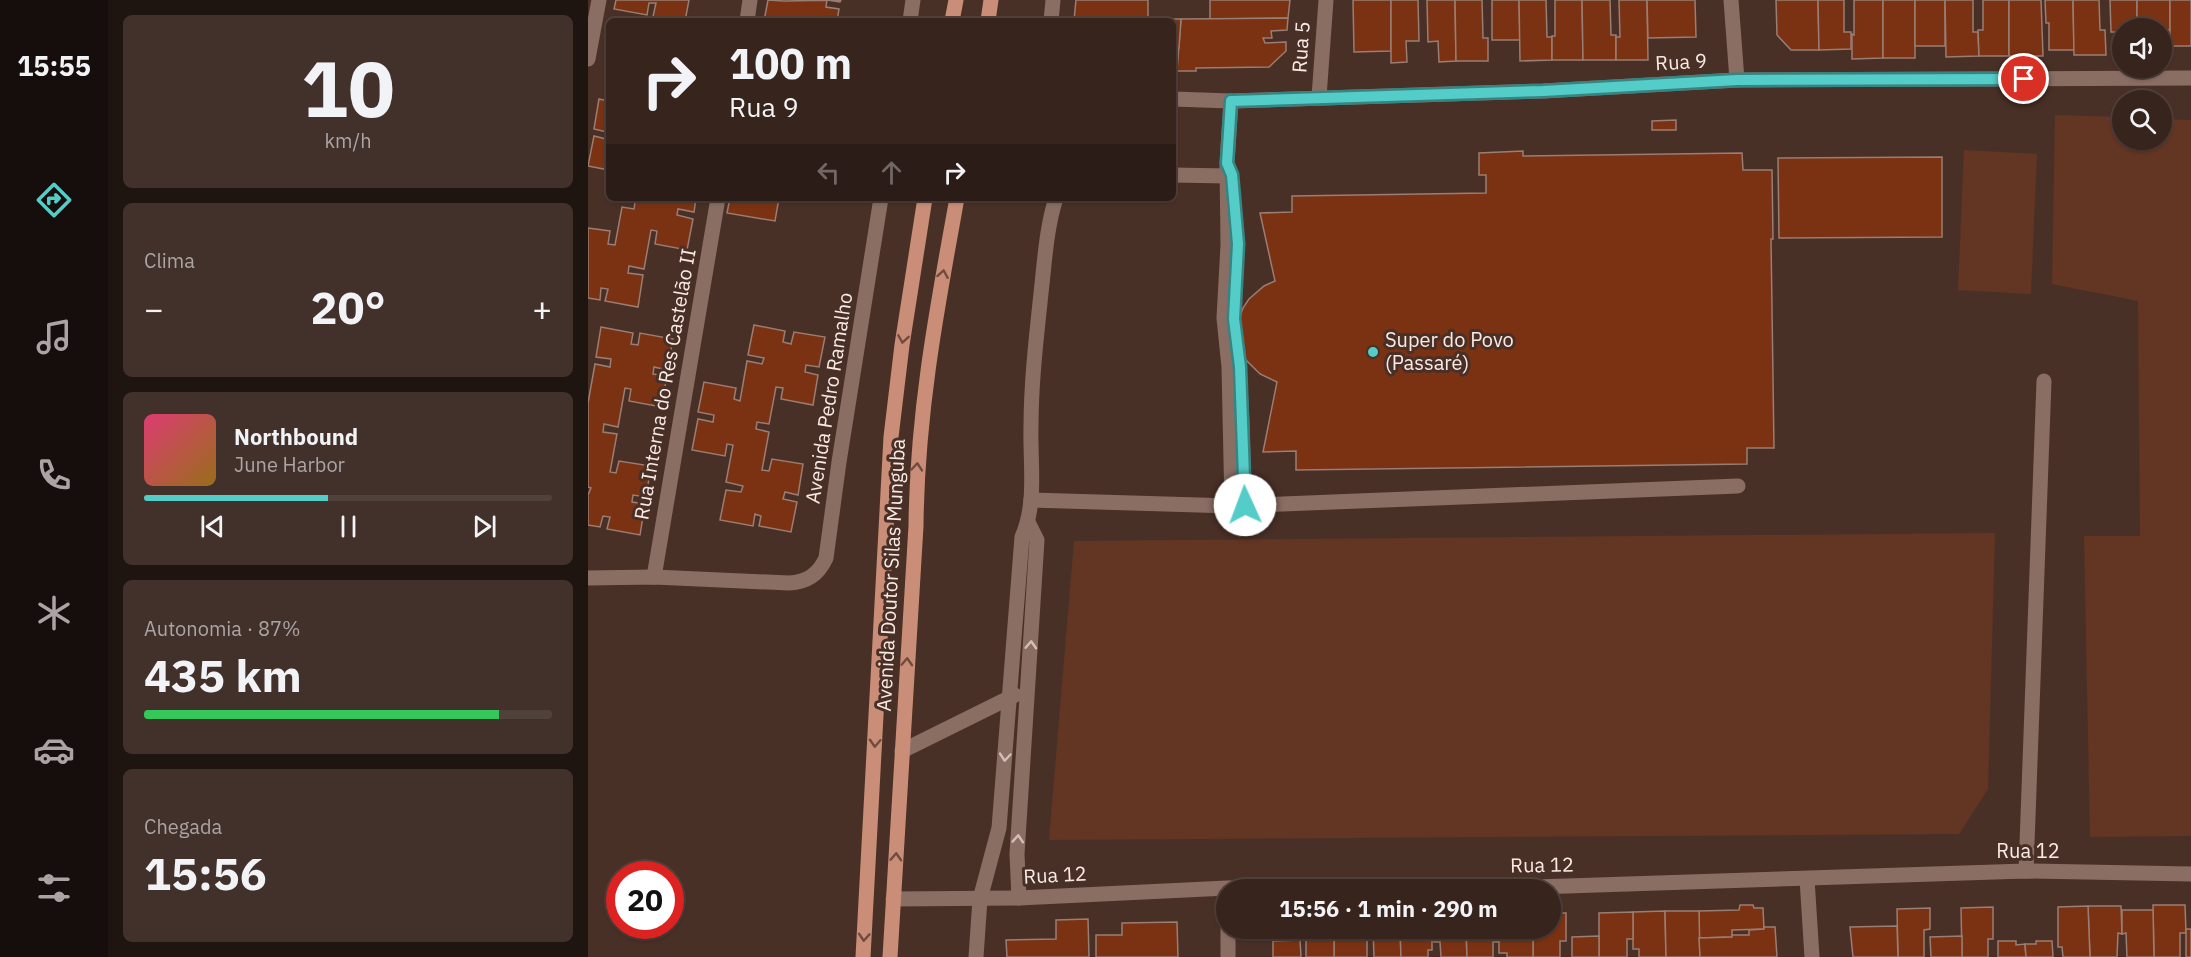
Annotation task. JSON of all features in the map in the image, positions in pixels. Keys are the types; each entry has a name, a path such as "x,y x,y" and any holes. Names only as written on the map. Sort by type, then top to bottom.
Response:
{"main road":[{"path":"953,18 956,0"},
{"path":"989,18 992,0"},
{"name":"Avenida Doutor Silas Munguba","path":"863,957 891,437 902,345 925,201"},
{"name":"Avenida Doutor Silas Munguba","path":"890,957 922,402 956,201"}],"street":[{"path":"588,59 599,0"},
{"path":"747,18 750,0"},
{"path":"910,18 913,0"},
{"path":"1051,18 1053,0"},
{"name":"Rua 5","path":"1319,97 1326,0"},
{"path":"1731,0 1737,80"},
{"name":"Rua 9","path":"1176,99 1231,101 1543,91 1737,80 2191,78"},
{"path":"1231,101 1227,169 1228,245 1224,318 1238,506"},
{"path":"1176,175 1227,169"},
{"name":"Rua Interna do Res Castelão II","path":"654,577 717,201"},
{"name":"Avenida Pedro Ramalho","path":"654,577 789,583 809,579 821,567 826,558 838,462 881,201"},
{"path":"976,957 980,899 999,828 1022,537 1028,522 1031,500 1030,426 1038,317 1047,241 1055,201"},
{"path":"2026,871 2044,381"},
{"path":"1031,500 1238,506 1738,486"},
{"path":"1019,898 1017,854 1036,540 1028,522"},
{"path":"588,578 654,577"},
{"path":"902,751 1028,688"},
{"name":"Rua 12","path":"1561,886 2026,871 2191,874"},
{"path":"1807,879 1812,957"},
{"name":"Rua 12","path":"893,899 1019,898 1216,889"},
{"path":"1228,939 1228,957"}],"shaded area":[{"path":"2055,115 2112,117 2112,150 2172,150 2172,119 2191,120 2191,836 2090,837 2084,536 2140,536 2138,301 2052,284"},
{"path":"1964,150 2037,154 2031,294 1958,290"},
{"path":"1995,533 1988,789 1959,834 1049,840 1074,541"}],"building":[{"path":"616,0 689,0 686,18 653,18 656,3 649,3 647,15 614,9"},
{"path":"768,0 827,0 826,7 839,9 838,18 765,18"},
{"path":"1076,0 1148,0 1148,18 1074,18"},
{"path":"1210,0 1290,0 1288,18 1210,19"},
{"path":"1353,0 1391,0 1391,51 1354,52"},
{"path":"1391,0 1418,0 1419,41 1406,41 1407,62 1391,63"},
{"path":"1427,0 1455,0 1456,61 1439,62 1438,41 1428,42"},
{"path":"1455,0 1482,0 1483,38 1488,38 1488,61 1456,61"},
{"path":"1492,0 1519,0 1520,40 1492,40"},
{"path":"1519,0 1546,0 1547,37 1552,37 1552,60 1520,61"},
{"path":"1555,0 1582,0 1583,60 1552,60"},
{"path":"1582,0 1610,0 1611,35 1616,35 1616,60 1583,60"},
{"path":"1619,0 1647,0 1648,60 1616,60 1616,37 1620,37"},
{"path":"1647,0 1695,0 1696,37 1648,38"},
{"path":"1776,0 1818,0 1819,50 1791,50 1777,35"},
{"path":"1818,0 1844,0 1844,32 1851,32 1851,49 1819,50"},
{"path":"1854,0 1883,0 1883,58 1852,59"},
{"path":"1883,0 1915,0 1915,58 1883,58"},
{"path":"1915,0 1945,0 1945,46 1915,46"},
{"path":"1945,0 1973,0 1973,32 1978,32 1979,56 1946,57"},
{"path":"1983,0 2009,0 2009,56 1979,56 1978,30 1983,30"},
{"path":"2009,0 2041,0 2043,56 2009,56"},
{"path":"2045,0 2073,0 2074,50 2049,50 2049,23 2046,23"},
{"path":"2073,0 2099,0 2100,30 2105,30 2106,55 2074,55"},
{"path":"2110,0 2137,0 2137,18 2112,18 2111,32"},
{"path":"2137,0 2170,0 2170,18 2137,18"},
{"path":"2170,0 2191,0 2191,46 2172,46 2172,18 2170,18"},
{"path":"1288,18 1287,30 1271,31 1272,38 1263,38 1265,43 1286,42 1286,51 1269,67 1196,68 1196,71 1177,71 1181,19"},
{"path":"1176,19 1181,19 1179,48 1176,48"},
{"path":"599,99 606,100 606,132 594,129"},
{"path":"1676,120 1676,130 1652,130 1652,121"},
{"path":"594,136 606,139 606,169 588,166"},
{"path":"1523,151 1523,156 1742,153 1743,170 1772,170 1774,448 1747,448 1747,464 1296,470 1296,451 1263,452 1277,382 1260,374 1246,360 1240,347 1237,325 1249,299 1264,286 1275,281 1260,213 1292,212 1292,196 1486,193 1486,175 1479,175 1479,153"},
{"path":"1942,157 1942,237 1779,238 1778,158"},
{"path":"628,201 696,201 694,212 678,209 677,215 693,219 687,250 655,244 657,231 651,230 644,269 629,266 628,273 643,275 638,307 605,301 608,289 601,288 600,300 588,298 588,228 610,231 608,244 615,245 622,207 634,209 635,202"},
{"path":"729,201 778,201 775,221 727,213"},
{"path":"754,325 785,331 783,342 791,344 794,332 825,337 819,367 806,365 805,372 818,375 813,405 781,399 783,388 776,387 769,424 757,422 756,429 769,432 762,470 769,471 772,459 803,464 798,495 785,492 783,499 797,502 791,532 759,526 761,516 755,514 753,526 720,520 726,490 741,492 743,486 726,482 733,445 727,444 725,456 692,450 698,419 713,422 714,415 698,412 704,382 736,388 734,399 740,401 747,361 762,364 764,358 748,355"},
{"path":"601,327 633,333 631,344 638,345 640,333 673,339 667,370 654,367 653,374 667,376 661,407 629,401 631,389 625,388 618,427 604,424 603,432 617,434 610,472 616,473 619,461 651,466 646,497 633,495 632,502 645,504 640,535 607,529 610,517 603,516 600,527 588,525 588,495 591,488 588,487 588,403 595,364 610,367 611,359 596,357"},
{"path":"1740,905 1763,908 1764,929 1732,930 1732,937 1699,938 1699,911 1739,910"},
{"path":"2153,905 2185,905 2186,933 2180,933 2180,957 2154,957"},
{"path":"2088,906 2121,906 2122,934 2118,933 2117,957 2090,957"},
{"path":"2088,906 2090,957 2063,957 2062,947 2058,947 2058,907"},
{"path":"1993,907 1993,939 1988,939 1988,957 1962,957 1961,908"},
{"path":"1930,908 1930,929 1924,930 1924,957 1898,957 1897,909"},
{"path":"2122,910 2153,910 2154,957 2127,957 2126,933 2122,934"},
{"path":"1665,911 1666,957 1639,957 1639,949 1633,949 1633,912"},
{"path":"1665,911 1699,911 1700,957 1666,957"},
{"path":"1633,912 1633,939 1627,939 1627,957 1599,957 1599,913"},
{"path":"1561,913 1566,913 1566,941 1560,941 1560,957 1533,957 1533,939 1561,939"},
{"path":"1088,919 1089,957 1007,957 1006,940 1056,939 1056,920"},
{"path":"1177,922 1178,957 1096,957 1096,935 1122,935 1122,923"},
{"path":"1897,926 1898,957 1853,957 1850,927"},
{"path":"1764,927 1775,927 1777,957 1700,957 1699,938 1749,935 1749,930 1764,929"},
{"path":"2186,929 2191,929 2191,957 2186,957"},
{"path":"1599,936 1599,957 1572,957 1572,937"},
{"path":"1962,936 1962,957 1931,957 1930,937"},
{"path":"1334,939 1367,940 1367,957 1334,957"},
{"path":"1373,939 1400,939 1401,957 1374,957"},
{"path":"1400,939 1432,939 1432,950 1428,950 1428,957 1401,957"},
{"path":"1434,939 1466,939 1467,957 1441,957 1440,942 1434,942"},
{"path":"1466,939 1499,939 1499,942 1493,942 1493,957 1467,957"},
{"path":"1499,939 1533,939 1533,957 1507,957 1507,953 1499,953"},
{"path":"1300,940 1301,957 1273,957 1273,941"},
{"path":"1306,940 1334,940 1334,957 1306,957"},
{"path":"1998,941 2016,941 2016,945 2025,944 2026,957 1998,957"},
{"path":"2036,941 2052,941 2053,957 2026,957 2025,944 2036,944"}],"place":[{"name":"Super do Povo (Passaré)","path":"1373,352"}],"route":[{"path":"1245,505 1240,367 1234,319 1238,244 1232,175 1227,163 1231,101 1543,91 1737,80 2024,79"}]}
